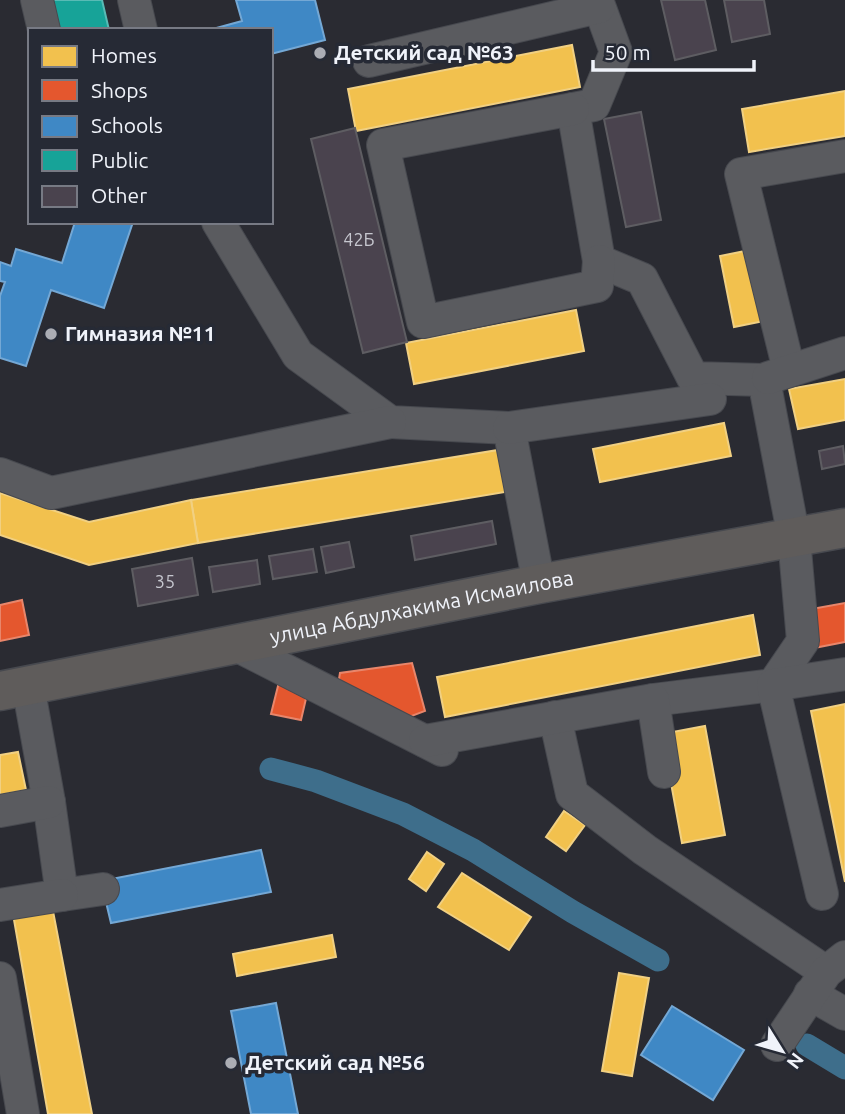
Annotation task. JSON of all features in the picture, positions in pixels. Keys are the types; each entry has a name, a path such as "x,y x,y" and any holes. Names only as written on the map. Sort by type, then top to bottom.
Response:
{"main road":[{"name":"улица Абдулхакима Исмаилова","path":"14,689 539,584 845,528"}],"lane":[{"path":"37,0 44,28"},
{"path":"134,0 141,28"},
{"path":"369,61 598,3 616,52 594,106 573,109 383,145 423,322 597,286 599,261 573,109"},
{"path":"822,894 773,685 803,641 776,375 741,174 845,156"},
{"path":"219,224 298,355 390,422"},
{"path":"599,261 642,279 693,378 776,375 845,353"},
{"path":"0,474 51,493 390,422 509,428 710,399"},
{"path":"509,428 539,584"},
{"path":"234,644 455,756"},
{"path":"425,741 653,700 845,674"},
{"path":"14,689 49,802 62,895"},
{"path":"653,700 664,772"},
{"path":"555,718 572,794 821,981 845,1014"},
{"path":"0,811 49,802"},
{"path":"0,905 103,889"},
{"path":"0,978 23,1114"},
{"path":"777,1045 821,981"}],"building: Homes":[{"path":"572,45 580,87 356,131 348,89"},
{"path":"845,91 845,136 749,152 742,109"},
{"path":"755,249 769,320 734,327 720,256"},
{"path":"576,310 584,351 414,384 406,343"},
{"path":"845,379 845,420 798,429 789,389"},
{"path":"724,423 731,456 600,482 593,449"},
{"path":"498,450 505,492 198,543 191,500"},
{"path":"0,493 89,522 191,500 198,543 89,565 0,535"},
{"path":"753,615 760,655 445,717 437,677"},
{"path":"845,704 845,882 811,711"},
{"path":"705,726 725,835 682,843 662,734"},
{"path":"18,752 26,790 0,795 0,755"},
{"path":"564,811 585,825 566,851 546,837"},
{"path":"427,852 444,864 426,891 409,879"},
{"path":"462,873 531,917 509,950 438,907"},
{"path":"52,906 92,1114 48,1114 13,914"},
{"path":"332,935 336,957 237,976 233,954"},
{"path":"619,973 649,978 632,1076 602,1071"}],"building: Shops":[{"path":"22,600 29,635 0,641 0,605"},
{"path":"845,603 845,642 814,648 806,610"},
{"path":"412,663 425,711 401,720 338,685 340,673"},
{"path":"279,682 308,690 301,720 271,714"}],"building: Schools":[{"path":"236,0 315,0 325,40 273,53 273,28 216,28 242,21"},
{"path":"74,224 132,224 104,308 51,290 26,366 0,358 0,296 5,282 0,281 0,262 11,266 16,249 62,263"},
{"path":"261,850 271,892 111,923 101,881"},
{"path":"276,1003 298,1114 251,1114 231,1011"},
{"path":"672,1006 744,1050 713,1100 641,1055"}],"building: Public":[{"path":"48,0 102,0 109,28 55,28"}],"building: Other":[{"path":"661,0 705,0 716,50 675,60"},
{"path":"724,0 764,0 770,34 732,42"},
{"path":"641,112 661,220 626,227 604,119"},
{"path":"355,128 407,342 363,353 311,139"},
{"path":"843,446 845,464 822,469 819,451"},
{"path":"492,521 496,544 415,560 411,536"},
{"path":"349,542 354,567 326,573 321,547"},
{"path":"313,549 317,572 273,579 269,556"},
{"path":"192,558 198,595 138,606 132,569"},
{"path":"257,560 260,584 213,592 209,567"}],"waterway":[{"path":"271,769 316,781 403,814 473,850 573,912 658,960"},
{"path":"807,1045 845,1068"}],"place":[{"name":"Детский сад №63","path":"320,53"},
{"name":"Гимназия №11","path":"51,334"},
{"name":"Детский сад №56","path":"231,1063"}]}
